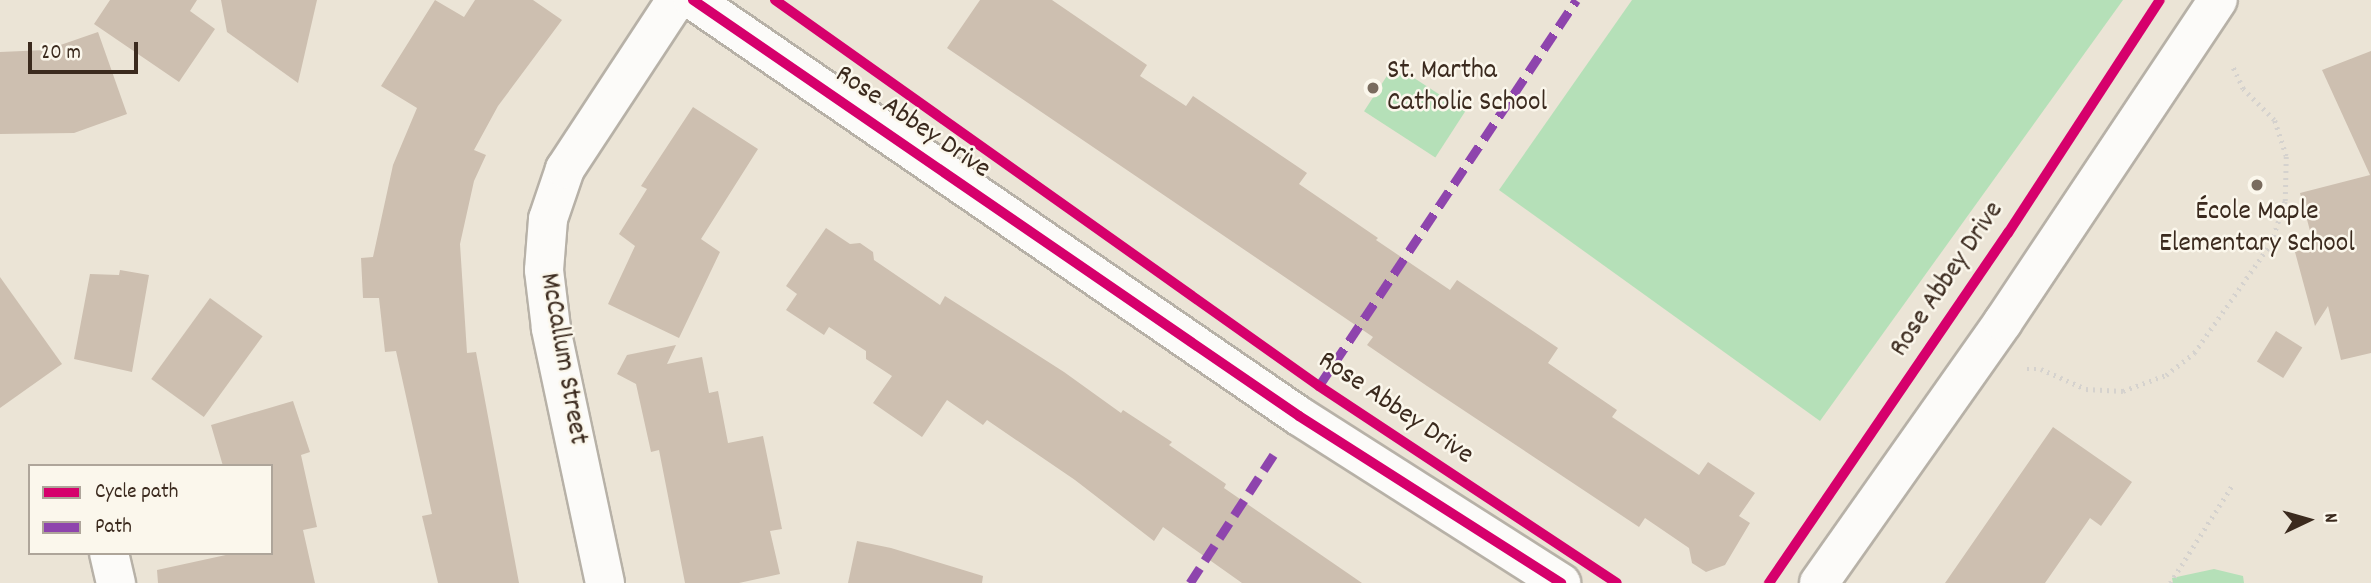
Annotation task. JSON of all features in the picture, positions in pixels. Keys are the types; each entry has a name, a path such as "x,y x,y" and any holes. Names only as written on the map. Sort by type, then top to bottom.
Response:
{"street":[{"name":"McCallum Street","path":"605,583 551,328 544,270 548,219 565,169 676,0"},
{"name":"Rose Abbey Drive","path":"693,0 1299,416 1560,583"},
{"path":"1819,583 2003,322 2218,0"},
{"path":"109,555 116,583"}],"path":[{"path":"2027,369 2041,369 2086,389 2123,391 2166,375 2194,353 2271,243 2285,201 2286,156 2274,120 2243,89 2232,65"},
{"path":"2169,583 2233,484"}],"green space":[{"path":"1632,0 2123,0 1820,421 1499,190"},
{"path":"1394,65 1465,111 1435,157 1364,111"},
{"path":"2214,569 2243,576 2244,583 2173,583 2172,578"}],"building":[{"path":"110,0 197,0 190,11 215,29 179,82 94,24"},
{"path":"221,0 317,0 298,83 227,32"},
{"path":"435,0 464,17 475,0 533,0 562,20 498,106 474,150 486,155 474,181 460,244 467,353 476,352 519,583 438,583 422,516 432,514 396,351 385,352 379,298 363,298 361,258 373,257 393,165 417,108 381,86"},
{"path":"980,0 1052,0 1147,65 1140,76 1186,106 1193,96 1307,173 1299,184 1378,238 1376,240 1450,290 1457,280 1558,348 1548,363 1617,410 1612,417 1699,475 1708,462 1755,493 1739,516 1750,523 1725,565 1706,572 1692,563 1689,548 1645,518 1639,527 1427,386 1367,345 1373,337 947,48"},
{"path":"98,32 127,114 74,133 0,134 0,52 46,50"},
{"path":"2371,51 2371,353 2341,360 2328,306 2315,326 2295,252 2314,246 2300,193 2370,175 2322,70"},
{"path":"693,107 758,149 701,239 720,252 679,338 608,304 635,246 619,234 647,189 641,186"},
{"path":"826,228 850,244 860,243 873,252 874,260 940,305 945,296 1064,372 1121,413 1123,410 1172,442 1169,445 1226,484 1224,488 1362,583 1242,583 1163,527 1154,541 1075,480 987,420 983,425 947,400 922,437 873,403 892,376 866,359 866,351 829,327 824,335 786,310 797,294 786,286"},
{"path":"120,270 149,275 132,372 74,359 90,274 119,275"},
{"path":"0,277 62,364 0,408"},
{"path":"210,298 263,336 204,417 151,379"},
{"path":"2276,331 2302,347 2283,378 2257,362"},
{"path":"676,345 667,364 702,357 709,393 718,391 728,443 763,436 782,529 770,531 780,574 739,583 685,583 659,450 651,452 636,384 617,374 627,355"},
{"path":"293,401 310,452 301,455 317,527 303,530 315,583 158,583 157,570 226,555 273,555 273,464 222,464 211,425"},
{"path":"2053,427 2132,482 2101,526 2090,518 2045,583 1945,583"},
{"path":"857,541 891,548 983,576 982,583 848,583"}],"marked path":[{"path":"1319,386 1576,0"},
{"path":"1190,583 1274,454"}],"cycle path":[{"path":"693,0 1299,416 1561,583"},
{"path":"775,0 1319,386 1617,583"},
{"path":"1769,583 2008,233 2160,0"}],"place":[{"name":"St. Martha Catholic School","path":"1373,88"},
{"name":"École Maple Elementary School","path":"2257,185"}]}
